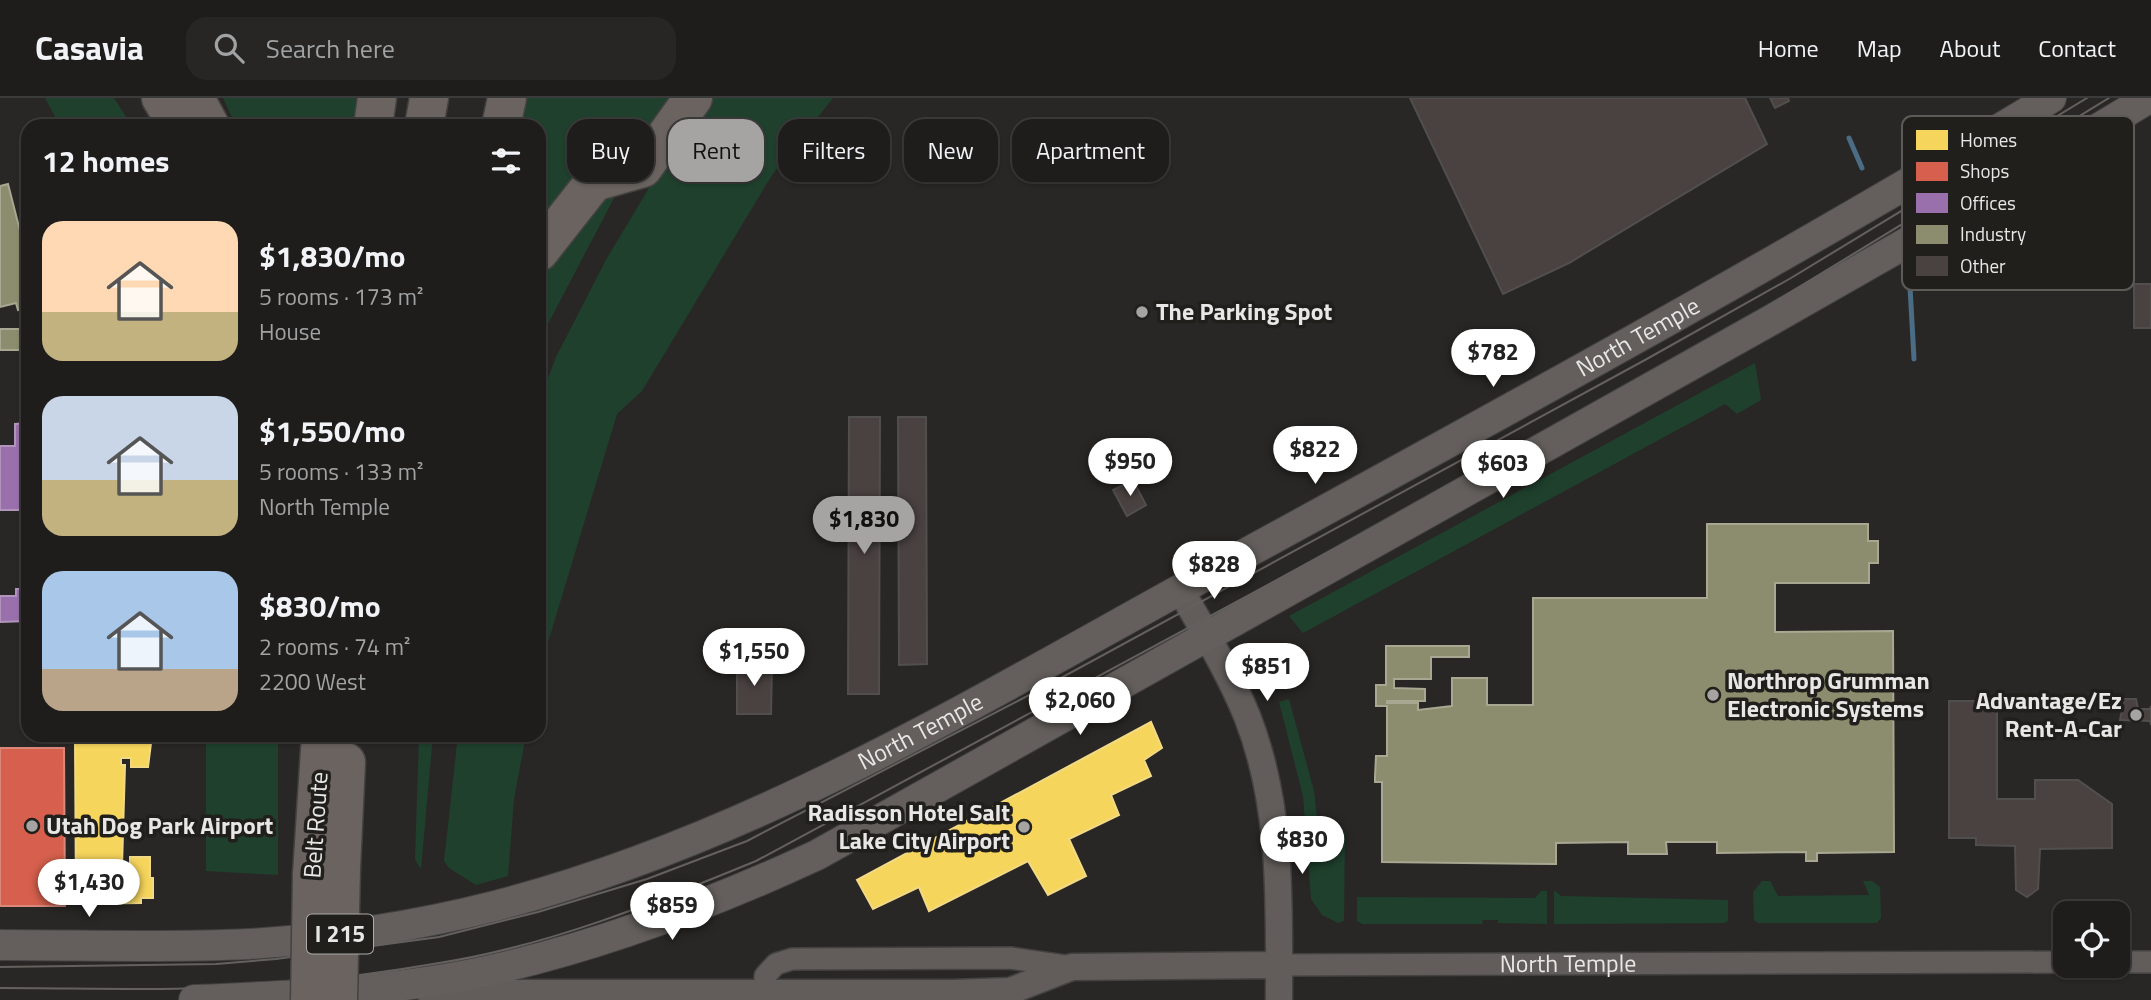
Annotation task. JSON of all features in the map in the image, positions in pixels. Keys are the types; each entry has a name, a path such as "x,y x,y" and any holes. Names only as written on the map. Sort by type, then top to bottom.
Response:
{"highway":[{"path":"161,98 174,119"},
{"path":"195,98 206,119"},
{"path":"374,119 377,98"},
{"path":"400,119 404,98"},
{"path":"425,119 429,98"},
{"path":"502,119 507,98"},
{"path":"546,243 594,182 643,167 693,98"},
{"path":"302,742 316,829"},
{"name":"Belt Route","path":"321,742 316,829 327,871 338,1000"},
{"name":"Belt Route","path":"310,1000 347,742"}],"main road":[{"name":"North Temple","path":"2020,116 2051,98"},
{"name":"North Temple","path":"2119,116 2149,98"},
{"name":"North Temple","path":"0,945 249,944 345,934 495,906 600,875 680,847 756,815 926,730 1770,263 1902,185"},
{"name":"North Temple","path":"194,1000 381,988 513,964 614,937 750,886 840,843 1902,246"}],"street":[{"path":"1180,589 1208,636 1248,718 1269,792 1277,853 1279,1000"},
{"name":"North Temple","path":"381,988 765,997 1010,991 1072,967 2053,962"},
{"path":"2130,962 2151,962"}],"green space":[{"path":"45,98 114,98 128,119 56,119"},
{"path":"223,98 364,98 361,119 233,119"},
{"path":"521,98 679,98 654,132 654,119 567,119 567,182 622,182 546,328 546,119 515,119"},
{"path":"710,98 833,98 816,119 778,119 778,167 642,391 617,414 546,649 546,383 556,357 607,258 668,159 668,182 764,182 764,119 695,119"},
{"path":"1755,363 1761,400 1737,414 1725,404 1303,633 1289,616"},
{"path":"1289,699 1314,791 1320,846 1345,833 1344,921 1338,923 1322,915 1311,899 1303,796 1279,702"},
{"path":"206,742 278,742 278,875 206,871"},
{"path":"419,742 432,742 421,869 415,860"},
{"path":"457,742 525,742 514,799 508,876 476,885 449,868 444,861"},
{"path":"1762,881 1770,881 1778,896 1869,895 1863,881 1872,881 1880,887 1881,918 1877,923 1758,923 1754,920 1753,892"},
{"path":"1554,890 1561,896 1728,900 1728,921 1554,924"},
{"path":"1541,891 1547,891 1547,924 1498,923 1498,920 1483,920 1482,924 1362,924 1357,921 1357,897 1535,898"}],"building: Homes":[{"name":"Radisson Hotel Salt Lake City Airport","path":"1151,722 1162,748 1144,760 1151,776 1111,795 1119,815 1069,839 1086,876 1048,895 1028,861 929,911 919,887 873,909 857,880"},
{"path":"75,742 151,742 148,767 131,767 131,758 121,758 121,765 125,765 122,866 130,866 130,857 150,857 153,898 141,898 141,903 76,904"}],"building: Shops":[{"name":"Utah Dog Park Airport","path":"0,748 64,748 65,906 0,906"}],"building: Offices":[{"path":"15,424 21,424 21,510 0,510 0,446 15,446"},
{"path":"16,589 21,589 21,621 0,622 0,596 16,596"}],"building: Industry":[{"path":"8,184 21,235 21,309 18,310 16,303 0,307 0,186"},
{"path":"0,329 21,329 21,350 0,350"},
{"name":"Northrop Grumman Electronic Systems","path":"1707,524 1868,524 1868,541 1878,541 1878,563 1869,563 1869,583 1775,583 1775,632 1893,631 1894,852 1817,853 1817,861 1806,861 1806,852 1717,853 1717,842 1666,842 1667,854 1628,854 1628,842 1556,843 1556,864 1382,862 1382,782 1375,782 1375,777 1376,756 1387,756 1387,706 1376,706 1376,685 1386,685 1386,646 1469,646 1469,657 1431,657 1431,679 1394,679 1394,688 1425,689 1425,701 1387,703 1418,703 1418,710 1452,706 1452,678 1487,678 1487,705 1533,705 1533,598 1707,598"}],"building: Other":[{"path":"1410,98 1745,98 1767,144 1569,263 1503,294"},
{"path":"1770,98 1788,98 1789,101 1775,108"},
{"path":"2134,284 2151,284 2151,328 2134,328"},
{"path":"849,417 880,417 879,694 848,694"},
{"path":"898,417 926,417 927,664 899,665"},
{"path":"1133,480 1146,505 1127,516 1113,490"},
{"path":"737,662 772,663 771,714 737,714"},
{"name":"Advantage/Ez Rent-A-Car","path":"2124,699 2136,699 2138,709 2150,709 2151,706 2151,725 2150,721 2120,720"},
{"path":"1949,701 1997,701 1997,799 2035,799 2035,780 2078,780 2112,804 2112,848 2040,849 2038,889 2027,897 2016,890 2015,846 1976,845 1976,838 1949,838"}],"waterway":[{"path":"1849,138 1862,168"},
{"path":"1910,290 1914,359"}],"tram line":[{"path":"2057,116 2087,98"},
{"path":"2079,116 2109,98"},
{"path":"0,967 216,964 276,959 439,937 538,912 647,879 747,841 1037,691 1645,360 1791,278 1902,210"},
{"path":"0,988 176,989 340,978 439,963 520,946 679,892 756,861 1588,412 1902,224"}],"place":[{"name":"The Parking Spot","path":"1142,312"},
{"name":"Northrop Grumman Electronic Systems","path":"1713,695"},
{"name":"Advantage/Ez Rent-A-Car","path":"2136,715"},
{"name":"Utah Dog Park Airport","path":"32,826"},
{"name":"Radisson Hotel Salt Lake City Airport","path":"1024,827"}]}
